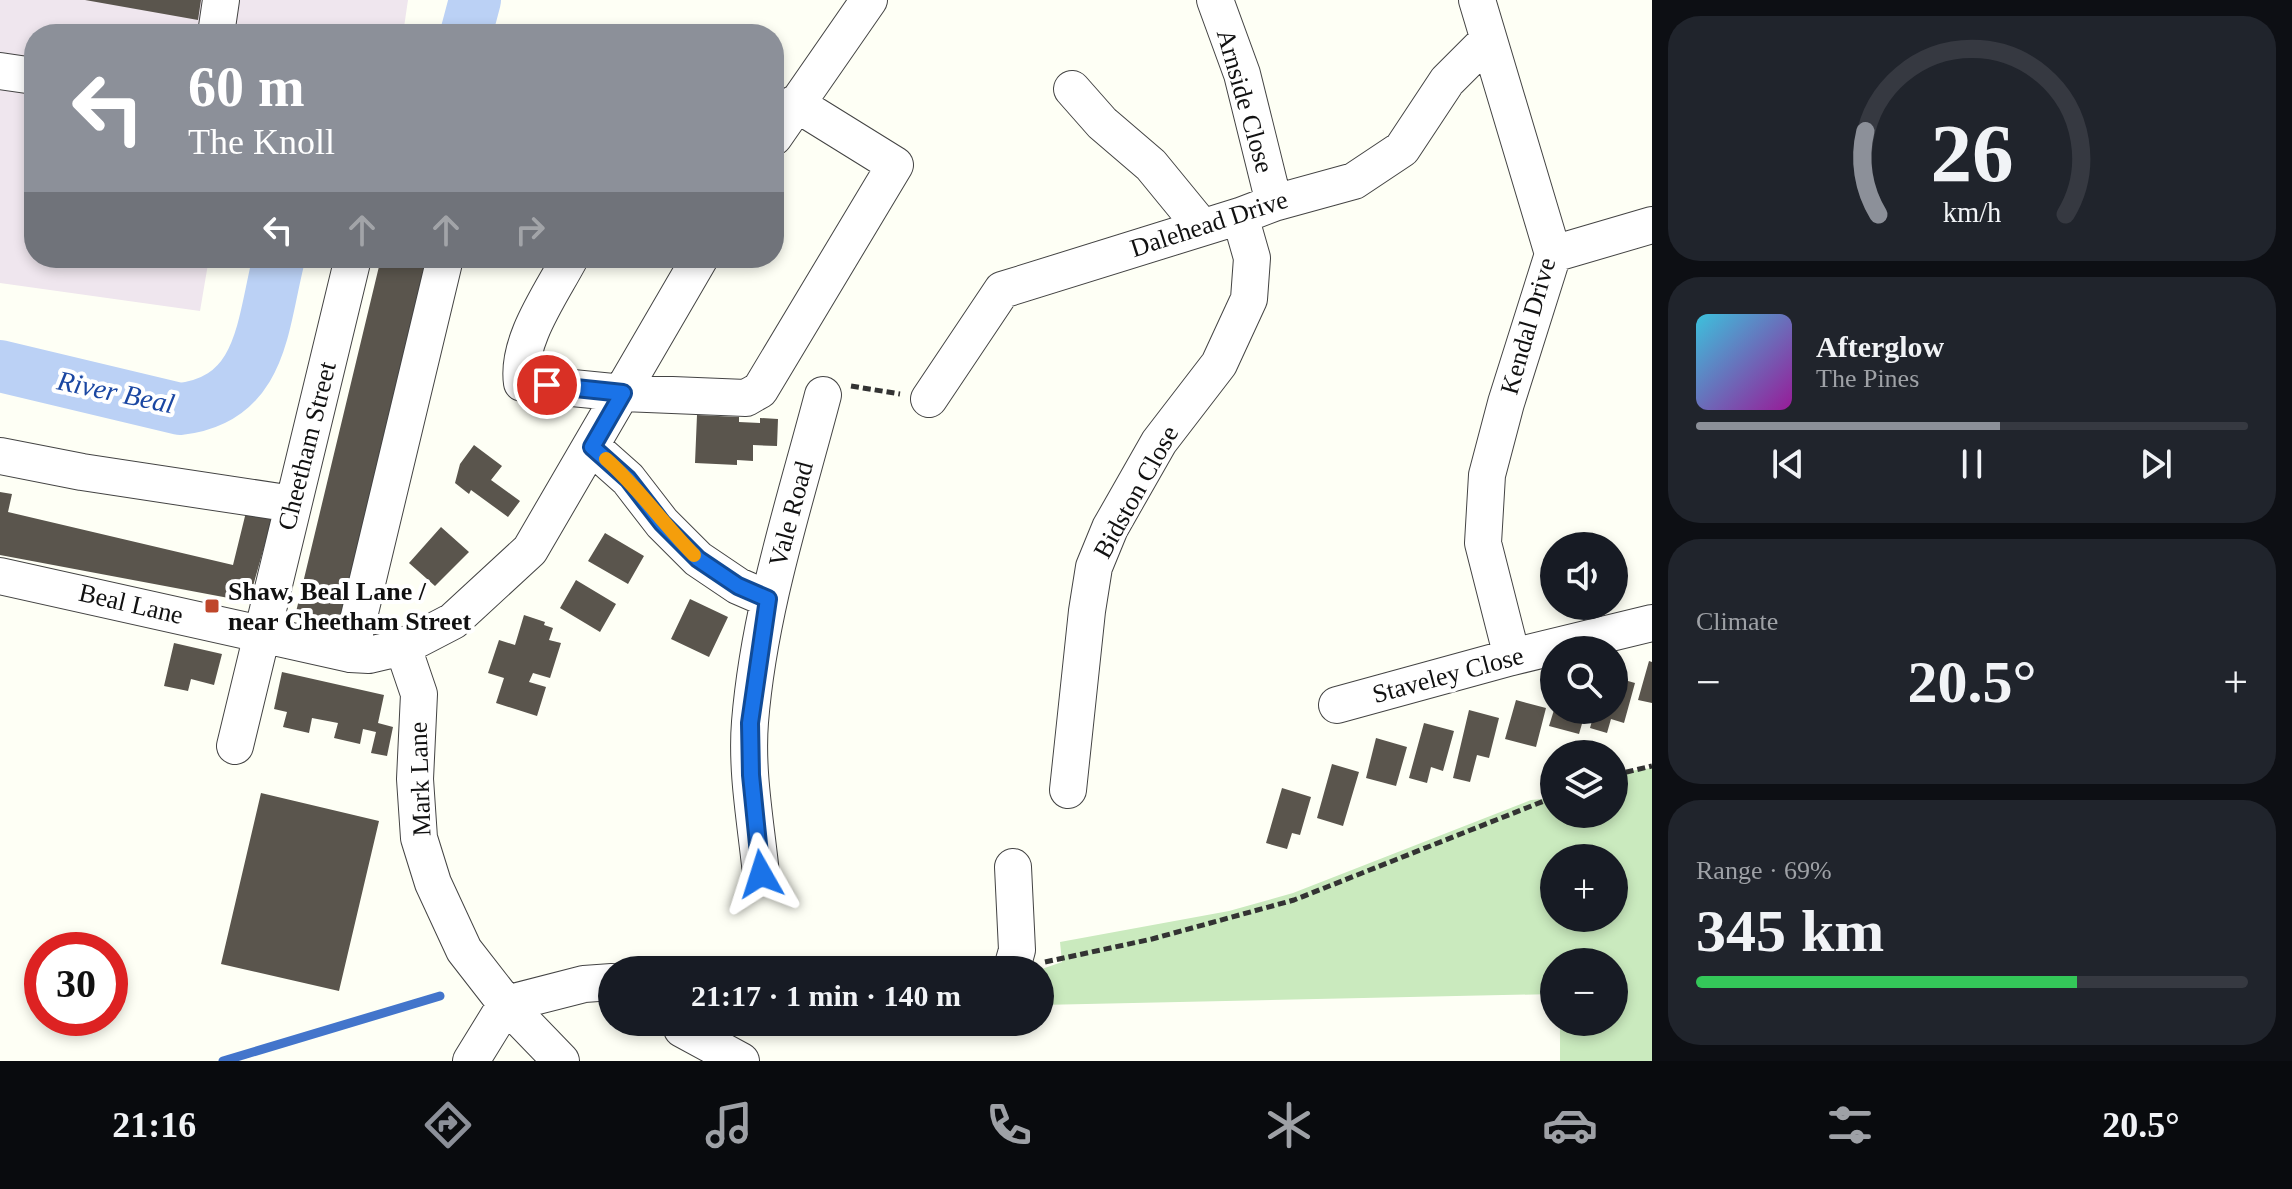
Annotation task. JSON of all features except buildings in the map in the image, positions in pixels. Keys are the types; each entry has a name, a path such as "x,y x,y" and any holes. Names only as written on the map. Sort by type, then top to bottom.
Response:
{"street":[{"path":"217,24 221,0"},
{"path":"784,121 869,0"},
{"name":"Arnside Close","path":"1215,0 1242,74 1274,203"},
{"name":"Kendal Drive","path":"1477,0 1553,254 1487,475 1483,543 1512,657"},
{"name":"Dalehead Drive","path":"929,399 1002,290 1274,203 1354,181 1402,149 1447,81 1488,40"},
{"path":"0,71 24,75"},
{"path":"1072,89 1102,123 1151,165 1201,226"},
{"path":"565,268 527,341 520,366 522,383 623,393 746,398 760,390 895,165 795,103"},
{"name":"Bidston Close","path":"1068,790 1094,567 1110,528 1159,442 1219,364 1249,299 1252,258 1240,216"},
{"path":"1553,254 1652,225"},
{"name":"Cheetham Street","path":"235,746 351,268"},
{"path":"350,654 443,268"},
{"name":"Beal Lane","path":"0,576 350,654 369,655 403,647 453,621 530,550 694,268"},
{"name":"Vale Road","path":"761,874 751,775 750,723 768,599 823,395"},
{"path":"592,447 628,479 662,523 698,559 738,586 768,599"},
{"path":"0,456 82,472 293,504"},
{"name":"Staveley Close","path":"1337,705 1652,623"},
{"name":"Mark Lane","path":"403,647 419,694 415,779 419,838 433,883 464,950 506,1004 561,1061"},
{"path":"1013,867 1015,956"},
{"path":"471,1061 506,1004 598,983"},
{"path":"695,1036 741,1061"}],"path":[{"path":"823,395 850,386 929,399"},
{"path":"1628,772 1652,766"},
{"path":"1054,960 1152,939 1294,900 1540,803"}],"shaded area":[{"path":"0,0 408,0 404,24 24,24 24,268 207,268 200,311 0,283"}],"green space":[{"path":"1652,768 1652,1061 1560,1061 1560,1036 1628,1036 1628,948 1540,948 1540,994 1054,1005 1054,965 1062,962 1060,942 1229,911 1293,893 1531,800 1540,799 1540,828 1628,828 1628,771"}],"waterway":[{"name":"River Beal","path":"469,24 475,0"},
{"name":"River Beal","path":"0,366 180,409 207,402 228,391 254,355 277,268"},
{"path":"223,1061 440,996"}],"slow traffic":[{"path":"606,459 628,479 662,523 694,555"}],"place":[{"name":"Shaw, Beal Lane / near Cheetham Street","path":"212,606"}],"route":[{"path":"547,385 623,393 592,447 628,479 662,523 698,559 738,586 768,599 750,723 751,775 761,874"}]}
